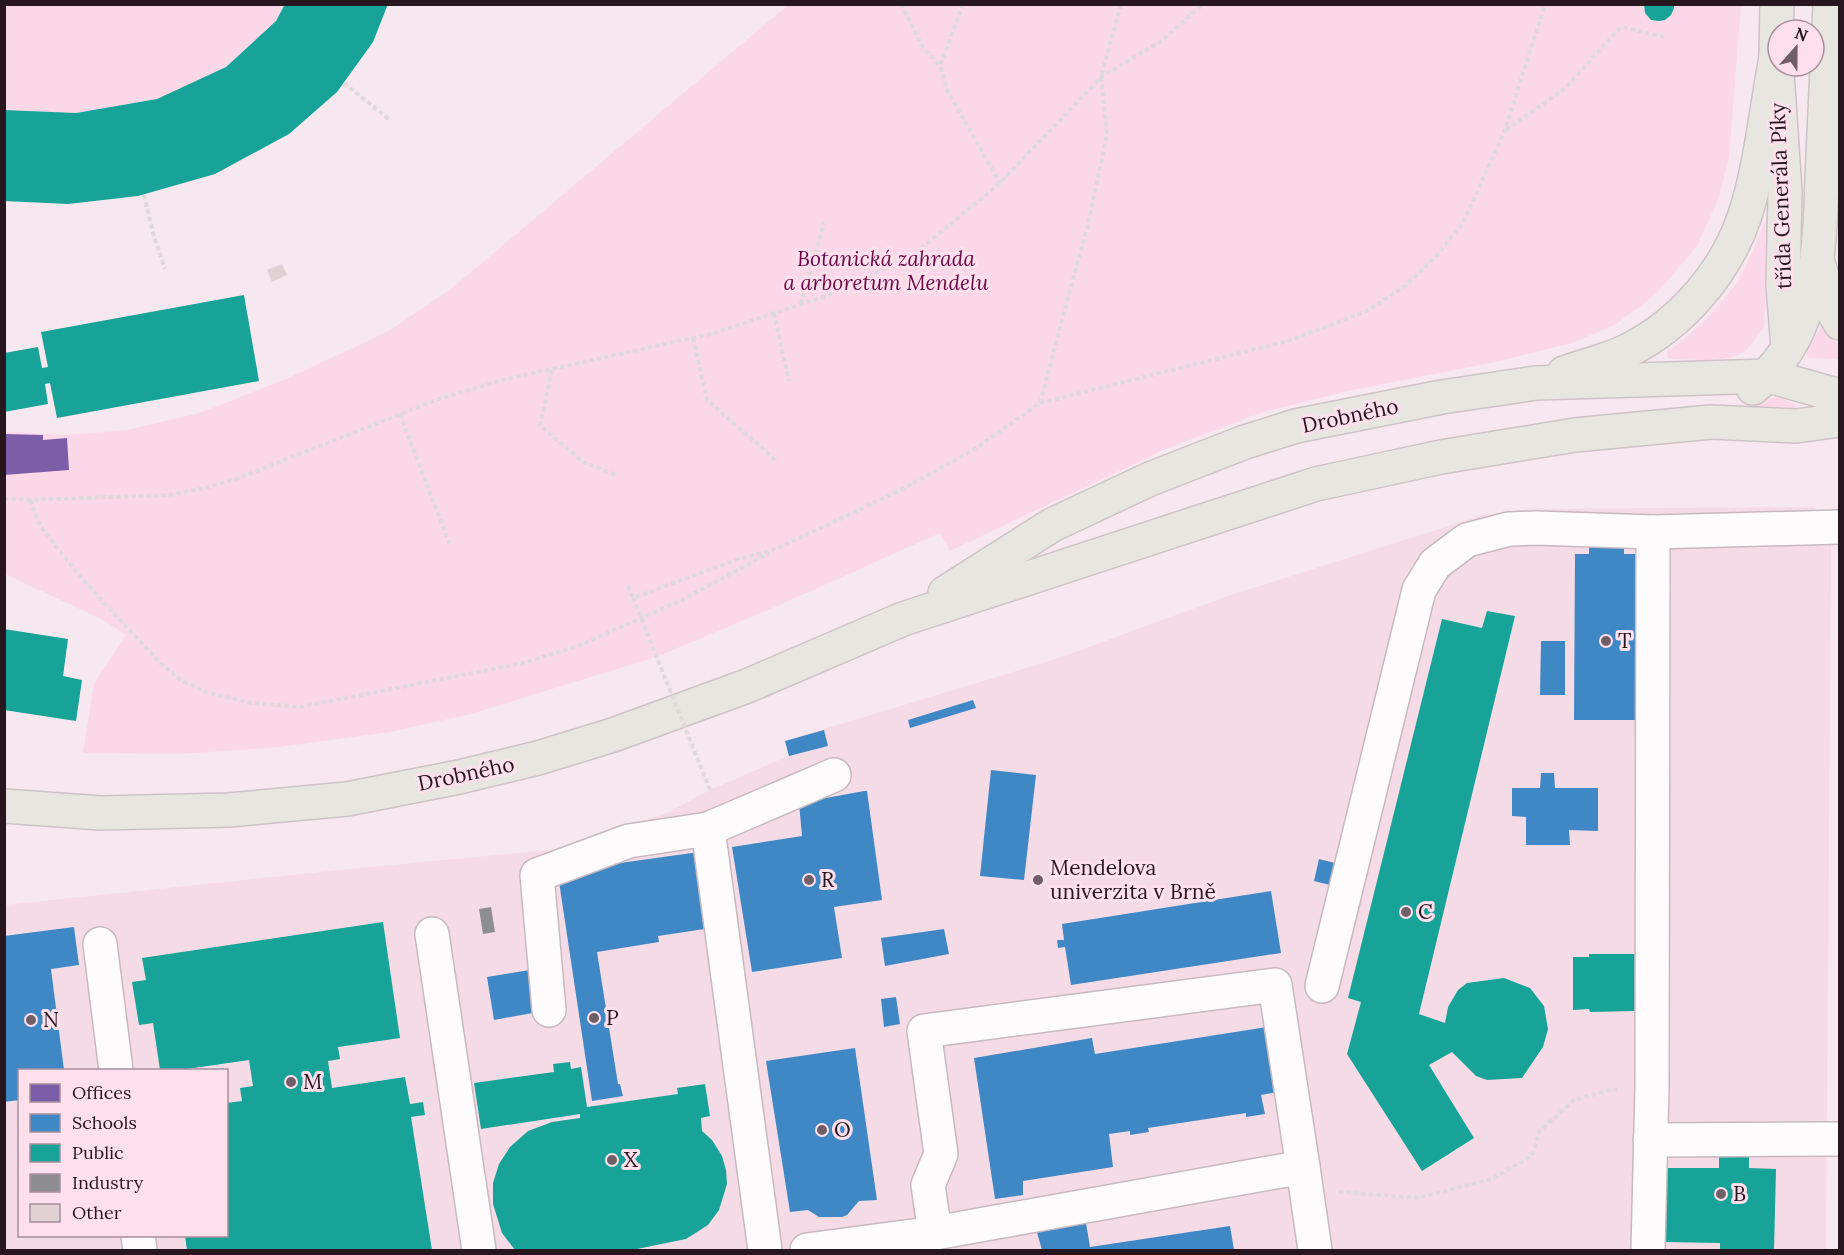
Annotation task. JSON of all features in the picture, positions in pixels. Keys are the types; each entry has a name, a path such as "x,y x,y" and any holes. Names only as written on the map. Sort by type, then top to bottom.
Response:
{"main road":[{"name":"třída Generála Píky","path":"1711,422 1778,363 1807,309 1818,263 1830,4"},
{"path":"1536,383 1629,350 1663,329 1695,299 1726,258 1743,219 1753,184 1772,78"},
{"name":"třída Generála Píky","path":"1777,78 1785,192 1783,286 1778,363"},
{"path":"1818,263 1832,309 1839,323"},
{"path":"1778,363 1803,366 1839,384"},
{"name":"Drobného","path":"903,619 1052,525 1150,479 1245,442 1296,426 1536,383 1778,363 1839,396"},
{"name":"Drobného","path":"4,806 101,813 229,810 347,799 459,777 538,758 613,735 747,686 903,619 1316,484 1441,457 1575,435 1711,422 1796,426 1839,420"}],"lane":[{"path":"1322,986 1419,590 1435,564 1467,540 1509,529 1653,532 1839,527"},
{"path":"1648,1251 1652,1087 1653,532"},
{"path":"549,1011 537,875 629,841 708,829 834,775"},
{"path":"708,829 765,1251"},
{"path":"432,934 479,1251"},
{"path":"100,944 116,1069"},
{"path":"935,1233 928,1185 941,1154 924,1030 1275,985 1315,1251"},
{"path":"1650,1140 1839,1139"},
{"path":"807,1251 935,1233 1303,1167"}],"path":[{"path":"901,4 923,48 940,66 948,92 1000,183"},
{"path":"940,66 963,4"},
{"path":"1040,403 1089,220 1107,134 1101,77 1121,4"},
{"path":"4,499 169,495 204,488 239,478 436,400 480,387 693,338 823,297 911,257 1000,183 1101,77 1164,40 1203,4"},
{"path":"30,500 40,525 83,580 161,664 181,680 206,692 251,703 300,707 519,664 578,646 682,600 776,549 899,491 972,450 1040,403 1287,341 1367,311 1405,286 1439,254 1464,221 1505,130 1545,4"},
{"path":"1505,130 1564,89 1621,27 1665,37"},
{"path":"344,83 390,120"},
{"path":"144,195 165,268"},
{"path":"801,305 824,223"},
{"path":"774,313 789,381"},
{"path":"693,338 707,400 778,462"},
{"path":"552,370 540,425 583,462 616,475"},
{"path":"400,414 450,545"},
{"path":"633,598 735,560 776,549"},
{"path":"628,586 710,790"},
{"path":"1336,1191 1418,1198 1492,1179 1532,1156 1539,1132 1574,1100 1609,1090 1652,1087"}],"shaded area":[{"name":"Mendelova univerzita v Brně","path":"1815,507 1816,538 1831,538 1826,1250 5,1250 5,905 560,849 667,813 710,790 788,756 785,741 1056,659 1228,596 1483,515 1529,509"}],"green space":[{"path":"5,5 285,5 276,21 226,67 157,99 76,113 5,110"},
{"name":"Botanická zahrada a arboretum Mendelu","path":"788,5 1741,5 1729,158 1718,200 1697,246 1656,294 1615,325 1572,343 1495,362 1343,392 1261,413 1168,448 950,551 940,533 656,657 471,714 390,732 279,747 180,754 83,753 94,684 126,635 103,620 5,574 5,432 68,435 127,430 200,413 286,379 389,331 451,289"},
{"path":"1767,217 1770,218 1764,327 1749,347 1739,354 1710,360 1670,359 1667,356 1668,351 1710,316 1735,284 1749,259"},
{"path":"1820,328 1839,346 1839,359 1809,358 1806,355 1807,349"},
{"path":"1767,398 1783,398 1796,406 1796,411 1745,412"}],"building: Offices":[{"path":"4,434 43,435 43,440 67,438 69,470 4,475"}],"building: Schools":[{"name":"T","path":"1589,538 1624,539 1624,554 1637,554 1636,720 1574,720 1575,554 1589,554"},
{"path":"1541,641 1565,641 1565,695 1540,695"},
{"path":"973,700 976,708 910,728 908,720"},
{"path":"824,730 828,746 789,756 785,741"},
{"path":"991,770 1036,775 1024,880 980,876"},
{"path":"1541,773 1554,773 1555,788 1598,788 1598,831 1569,830 1570,845 1526,845 1526,817 1512,816 1512,788 1540,788"},
{"name":"R","path":"867,791 882,900 834,907 842,958 752,972 732,847 802,836 799,803"},
{"name":"P","path":"699,852 711,928 658,936 659,942 597,952 618,1084 620,1084 623,1096 592,1101 558,875 613,864"},
{"path":"1319,859 1335,863 1330,885 1314,881"},
{"path":"1271,891 1281,953 1071,985 1065,947 1058,948 1057,940 1064,940 1062,924"},
{"name":"N","path":"74,927 79,965 51,969 64,1069 18,1069 18,1100 4,1102 4,936"},
{"path":"944,929 949,954 885,966 881,938"},
{"path":"530,970 538,1012 494,1020 487,977"},
{"path":"896,997 900,1024 884,1027 881,999"},
{"path":"1267,1027 1278,1092 1261,1095 1265,1114 1246,1117 1246,1113 1148,1128 1149,1132 1130,1135 1130,1131 1109,1134 1113,1167 1023,1181 1023,1195 995,1199 974,1058 1092,1038 1095,1054"},
{"name":"O","path":"855,1048 877,1200 859,1201 847,1215 842,1217 819,1217 808,1210 790,1212 766,1061"},
{"path":"1086,1223 1090,1247 1230,1226 1234,1250 1042,1250 1036,1229"}],"building: Public":[{"path":"285,4 388,4 373,42 337,92 289,134 215,174 138,196 68,204 4,201 4,110 76,113 157,99 226,67 276,21"},
{"path":"1644,4 1674,4 1674,8 1665,20 1651,20 1645,13"},
{"path":"244,295 259,381 57,418 50,383 45,384 48,404 4,412 4,353 38,347 42,368 48,367 41,332"},
{"name":"C","path":"1487,611 1515,616 1419,1014 1445,1023 1448,1007 1458,990 1467,983 1504,978 1530,988 1544,1006 1548,1029 1543,1047 1522,1078 1487,1080 1476,1076 1452,1052 1429,1065 1474,1138 1422,1171 1347,1054 1361,1002 1348,998 1442,619 1482,628"},
{"path":"4,629 68,639 63,676 82,680 76,721 4,710"},
{"name":"M","path":"383,922 400,1038 338,1047 340,1059 328,1061 332,1088 405,1077 410,1104 423,1102 425,1115 411,1117 432,1250 187,1250 185,1237 228,1237 228,1103 242,1101 240,1088 253,1086 249,1060 187,1069 160,1069 153,1023 139,1025 132,982 146,980 142,958"},
{"path":"1589,954 1637,954 1636,1011 1573,1010 1573,957 1589,957"},
{"name":"X","path":"570,1062 571,1069 581,1067 587,1107 678,1094 677,1088 705,1084 710,1116 701,1118 702,1131 712,1140 722,1156 727,1184 719,1210 708,1225 686,1239 632,1250 515,1250 502,1233 493,1204 493,1183 499,1164 510,1147 528,1131 552,1122 580,1118 580,1114 481,1129 474,1083 554,1072 553,1064"},
{"name":"B","path":"1719,1154 1749,1155 1749,1168 1776,1169 1774,1250 1720,1250 1720,1243 1664,1242 1666,1168 1719,1168"}],"building: Industry":[{"path":"491,907 495,932 483,934 479,909"}],"building: Other":[{"path":"282,264 287,275 272,282 267,270"}],"place":[{"name":"T","path":"1606,641"},
{"name":"R","path":"809,880"},
{"name":"Mendelova univerzita v Brně","path":"1038,880"},
{"name":"C","path":"1406,912"},
{"name":"P","path":"594,1018"},
{"name":"N","path":"31,1020"},
{"name":"M","path":"291,1082"},
{"name":"O","path":"822,1130"},
{"name":"X","path":"612,1160"},
{"name":"B","path":"1721,1194"}]}
